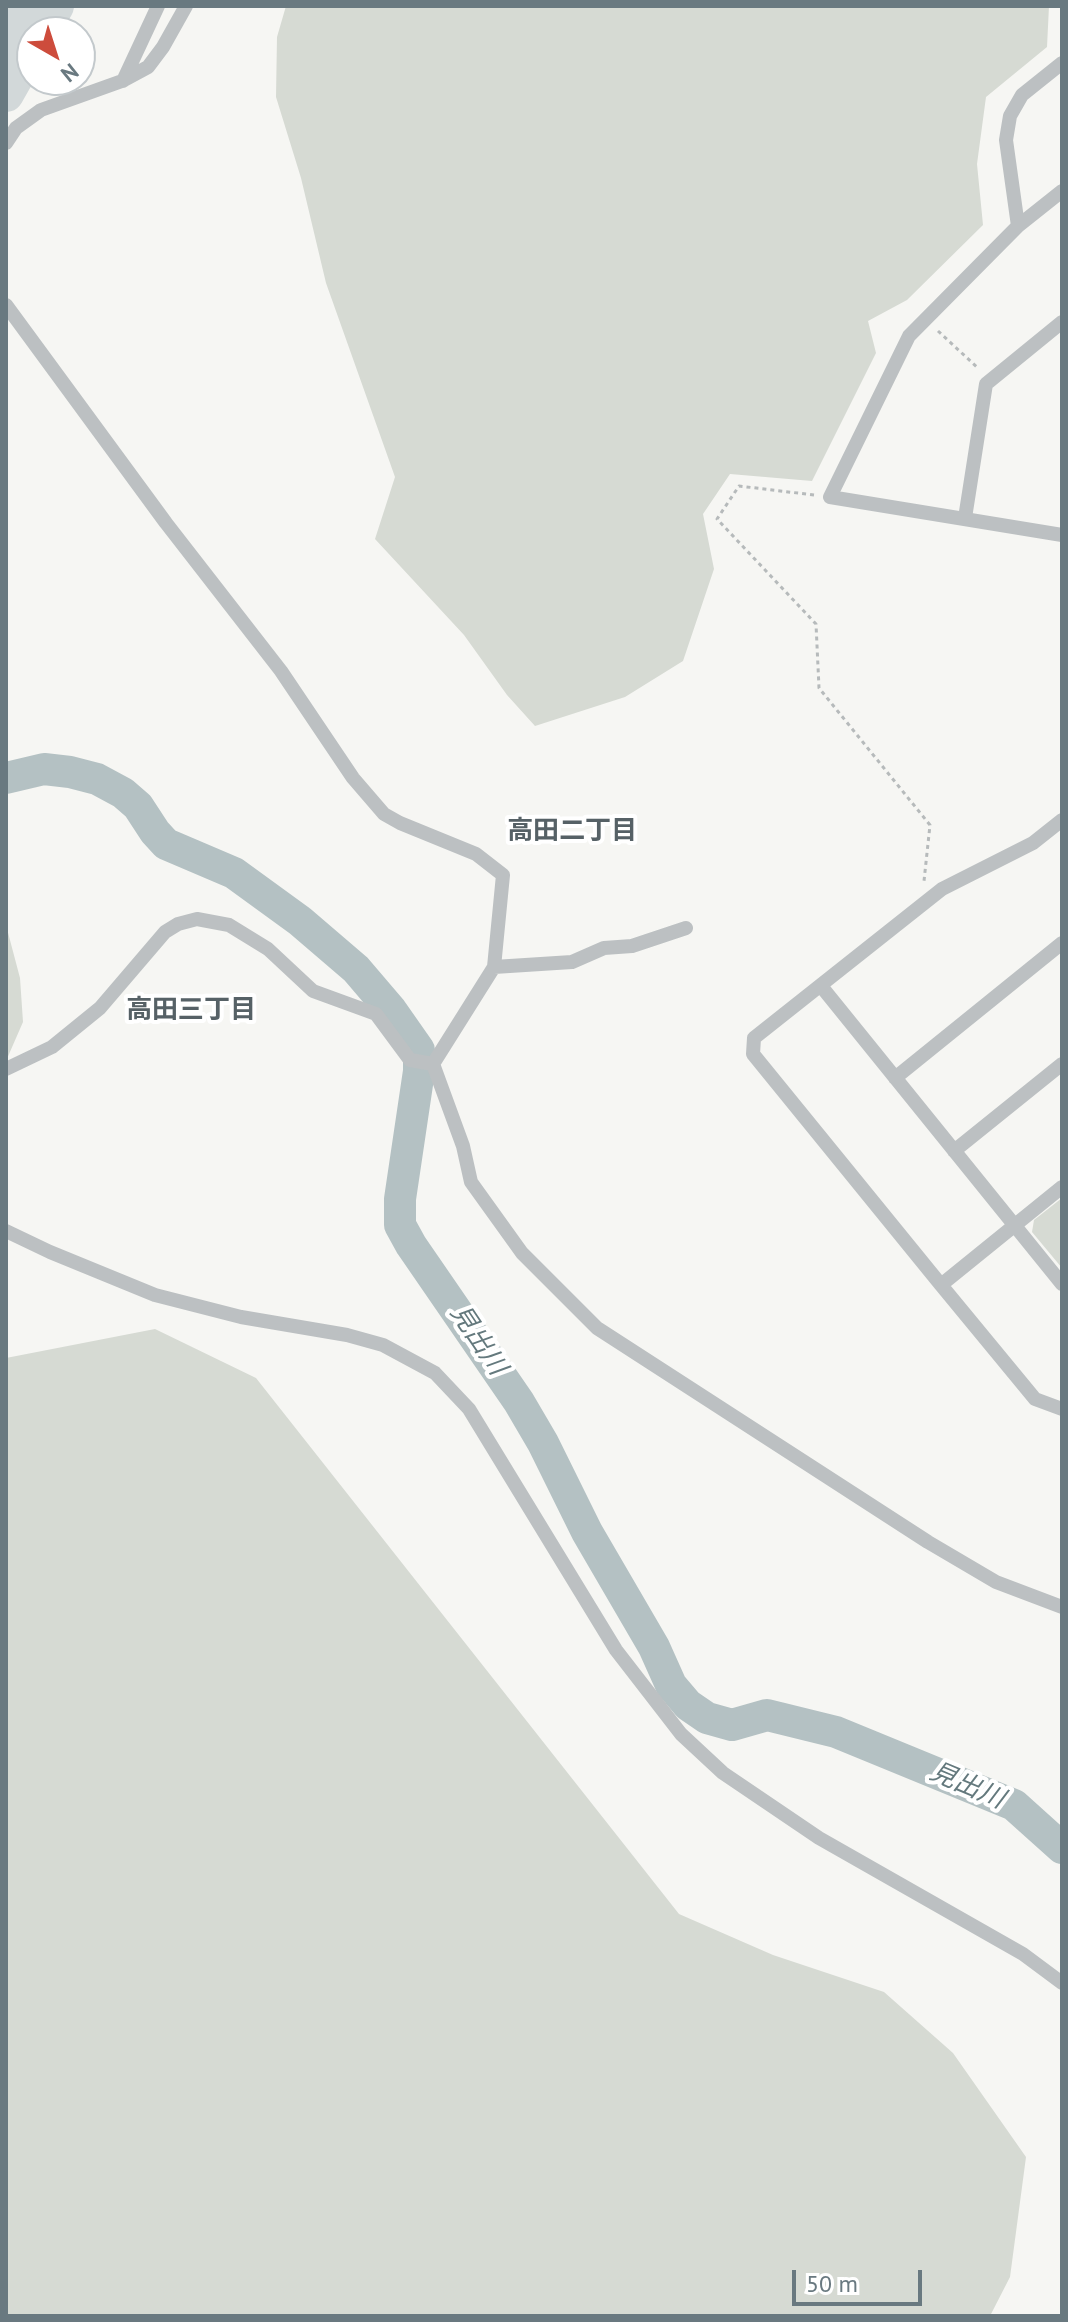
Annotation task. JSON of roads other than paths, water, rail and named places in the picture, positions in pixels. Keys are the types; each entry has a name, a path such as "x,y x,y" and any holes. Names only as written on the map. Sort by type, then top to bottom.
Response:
{"highway":[{"path":"6,36 43,14"},
{"path":"6,94 16,76"}],"street":[{"path":"122,81 158,6"},
{"path":"6,143 16,128 41,110 122,81 148,67 186,6"},
{"path":"1018,226 1006,140 1010,116 1022,95 1062,63"},
{"path":"1062,191 1018,226 909,336 830,497 1062,535"},
{"path":"6,305 166,523 281,671 353,778 384,814 476,854 503,875 494,967 433,1064"},
{"path":"965,518 986,384 1062,322"},
{"path":"1062,820 1033,843 942,889 754,1038 753,1054 1035,1399 1062,1409"},
{"path":"6,1069 52,1047 100,1008 165,932 178,924 197,919 229,925 268,949 313,991 376,1014 410,1060 433,1064"},
{"path":"494,967 572,962 604,948 632,946 686,928"},
{"path":"895,1078 1062,943"},
{"path":"821,986 1062,1284"},
{"path":"433,1064 463,1146 471,1182 522,1253 597,1328 928,1542 996,1582 1062,1607"},
{"path":"954,1151 1062,1064"},
{"path":"941,1285 1062,1187"},
{"path":"6,1231 155,1295 241,1317 359,1338 383,1345 435,1373 469,1409 616,1650 681,1734 723,1773 819,1838 1023,1954 1062,1983"}],"waterway":[{"name":"見出川","path":"6,778 44,769 70,772 97,779 123,793 138,806 166,844 234,873 300,921 356,969 391,1010 419,1050 419,1071 400,1199 400,1225 519,1402 587,1532 654,1647 671,1685 688,1705 707,1718 732,1725 767,1715 836,1732 1014,1805 1062,1848"}],"district":[{"name":"高田二丁目","path":"572,832"},
{"name":"高田三丁目","path":"191,1011"}]}
